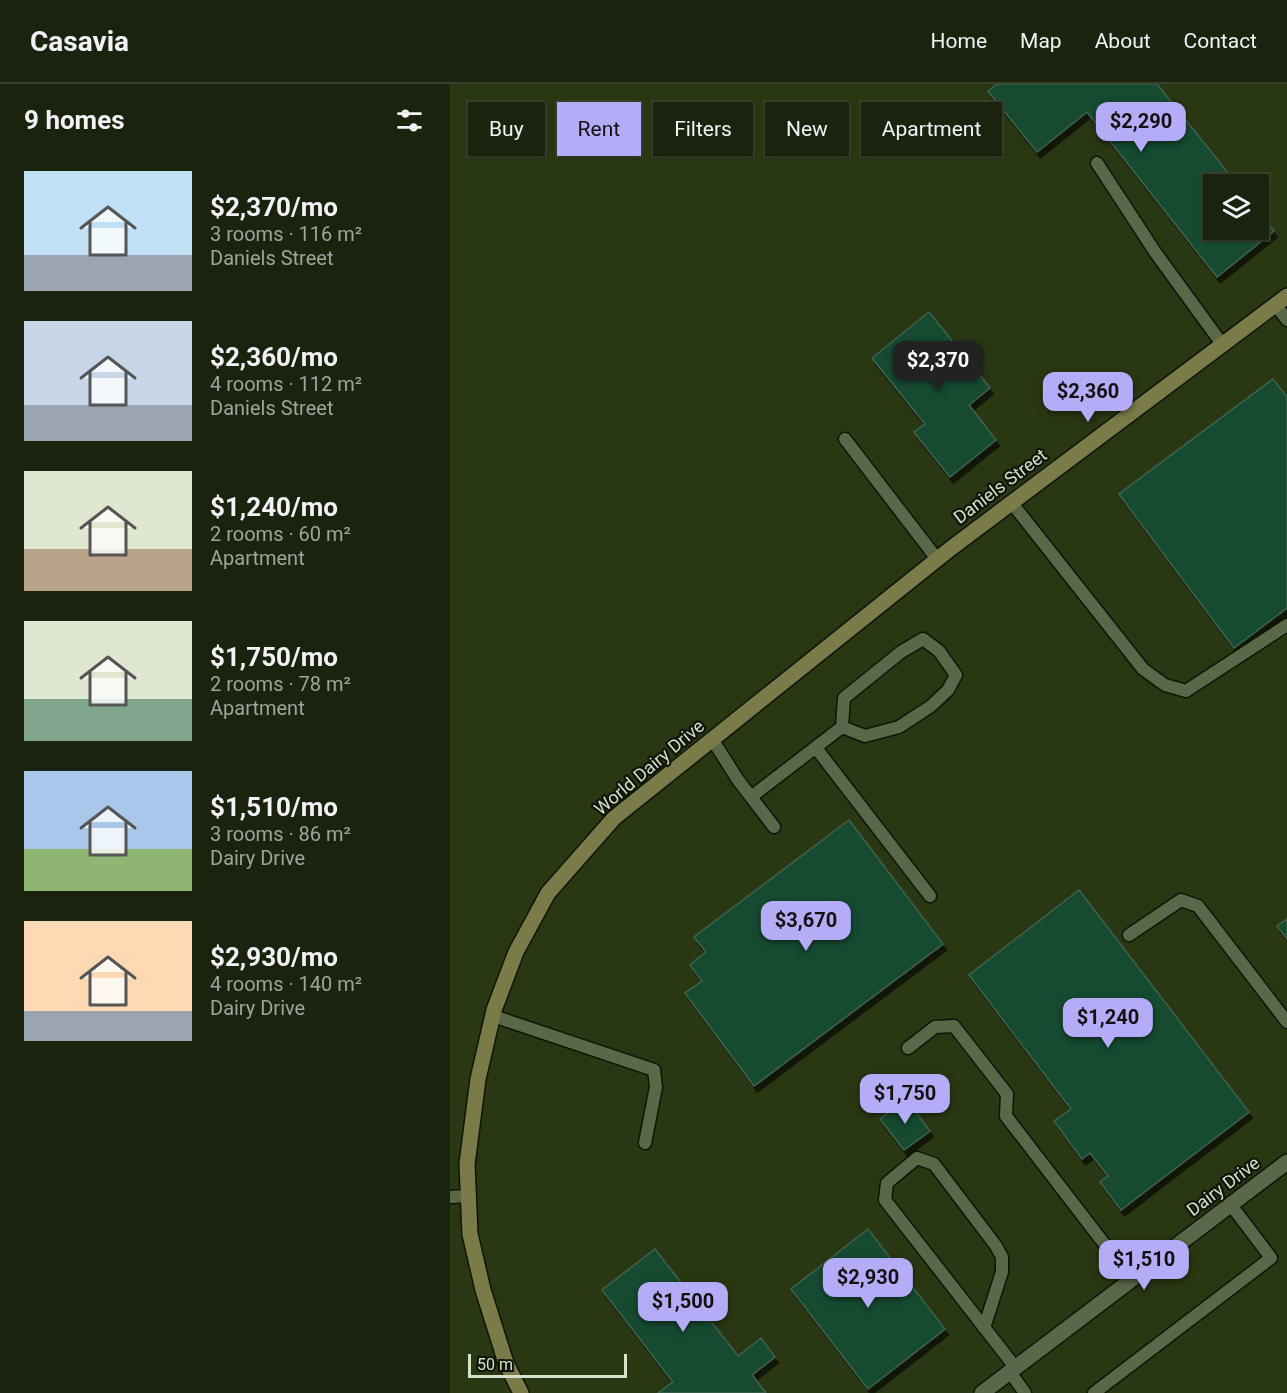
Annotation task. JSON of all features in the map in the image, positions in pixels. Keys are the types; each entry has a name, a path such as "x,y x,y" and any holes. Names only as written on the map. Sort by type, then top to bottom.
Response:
{"street":[{"name":"Daniels Street","path":"912,580 1011,502 1281,300"},
{"name":"World Dairy Drive","path":"521,1393 506,1363 483,1290 470,1234 467,1164 478,1080 493,1016 516,952 548,893 614,818 912,580"},
{"name":"Dairy Drive","path":"982,1393 1287,1162"}],"lane":[{"path":"1097,163 1155,252 1222,345"},
{"path":"1281,300 1287,320"},
{"path":"845,439 937,559"},
{"path":"1011,502 1143,669 1165,685 1185,691 1287,625"},
{"path":"751,797 842,728 844,698 901,652 923,639 939,651 956,675 948,690 931,706 899,727 865,736 842,728"},
{"path":"712,739 738,780 774,827"},
{"path":"816,748 930,896"},
{"path":"1129,935 1181,900 1198,906 1287,1022"},
{"path":"493,1016 654,1070 656,1087 645,1143"},
{"path":"908,1048 935,1027 954,1026 1007,1094 1006,1116 1132,1280"},
{"path":"984,1328 1002,1272 1002,1257 934,1164 917,1158 886,1183 885,1200 984,1328 1013,1370 1025,1393"},
{"path":"450,1197 468,1196"},
{"path":"1094,1393 1271,1258 1231,1205"}],"shaded area":[{"path":"450,84 1287,84 1287,1393 450,1393"}],"building":[{"path":"997,84 1157,84 1229,174 1203,174 1203,240 1263,240 1217,277 1087,112 1037,152 1002,108 1002,102 997,102 988,91"},
{"path":"1269,225 1274,231 1269,235"},
{"path":"929,312 990,388 969,405 996,440 950,477 914,432 925,424 872,358"},
{"path":"1273,379 1287,397 1287,608 1234,648 1119,494"},
{"path":"849,820 943,944 754,1086 685,993 702,981 690,965 706,952 694,937"},
{"path":"1079,890 1249,1112 1121,1210 1100,1182 1108,1176 1090,1153 1082,1159 1054,1121 1071,1109 969,975"},
{"path":"1287,919 1287,939 1277,926"},
{"path":"906,1099 930,1131 904,1150 880,1119"},
{"path":"868,1229 945,1329 868,1389 791,1289"},
{"path":"655,1249 738,1356 761,1338 775,1357 752,1375 766,1393 658,1393 673,1382 602,1290"}]}
